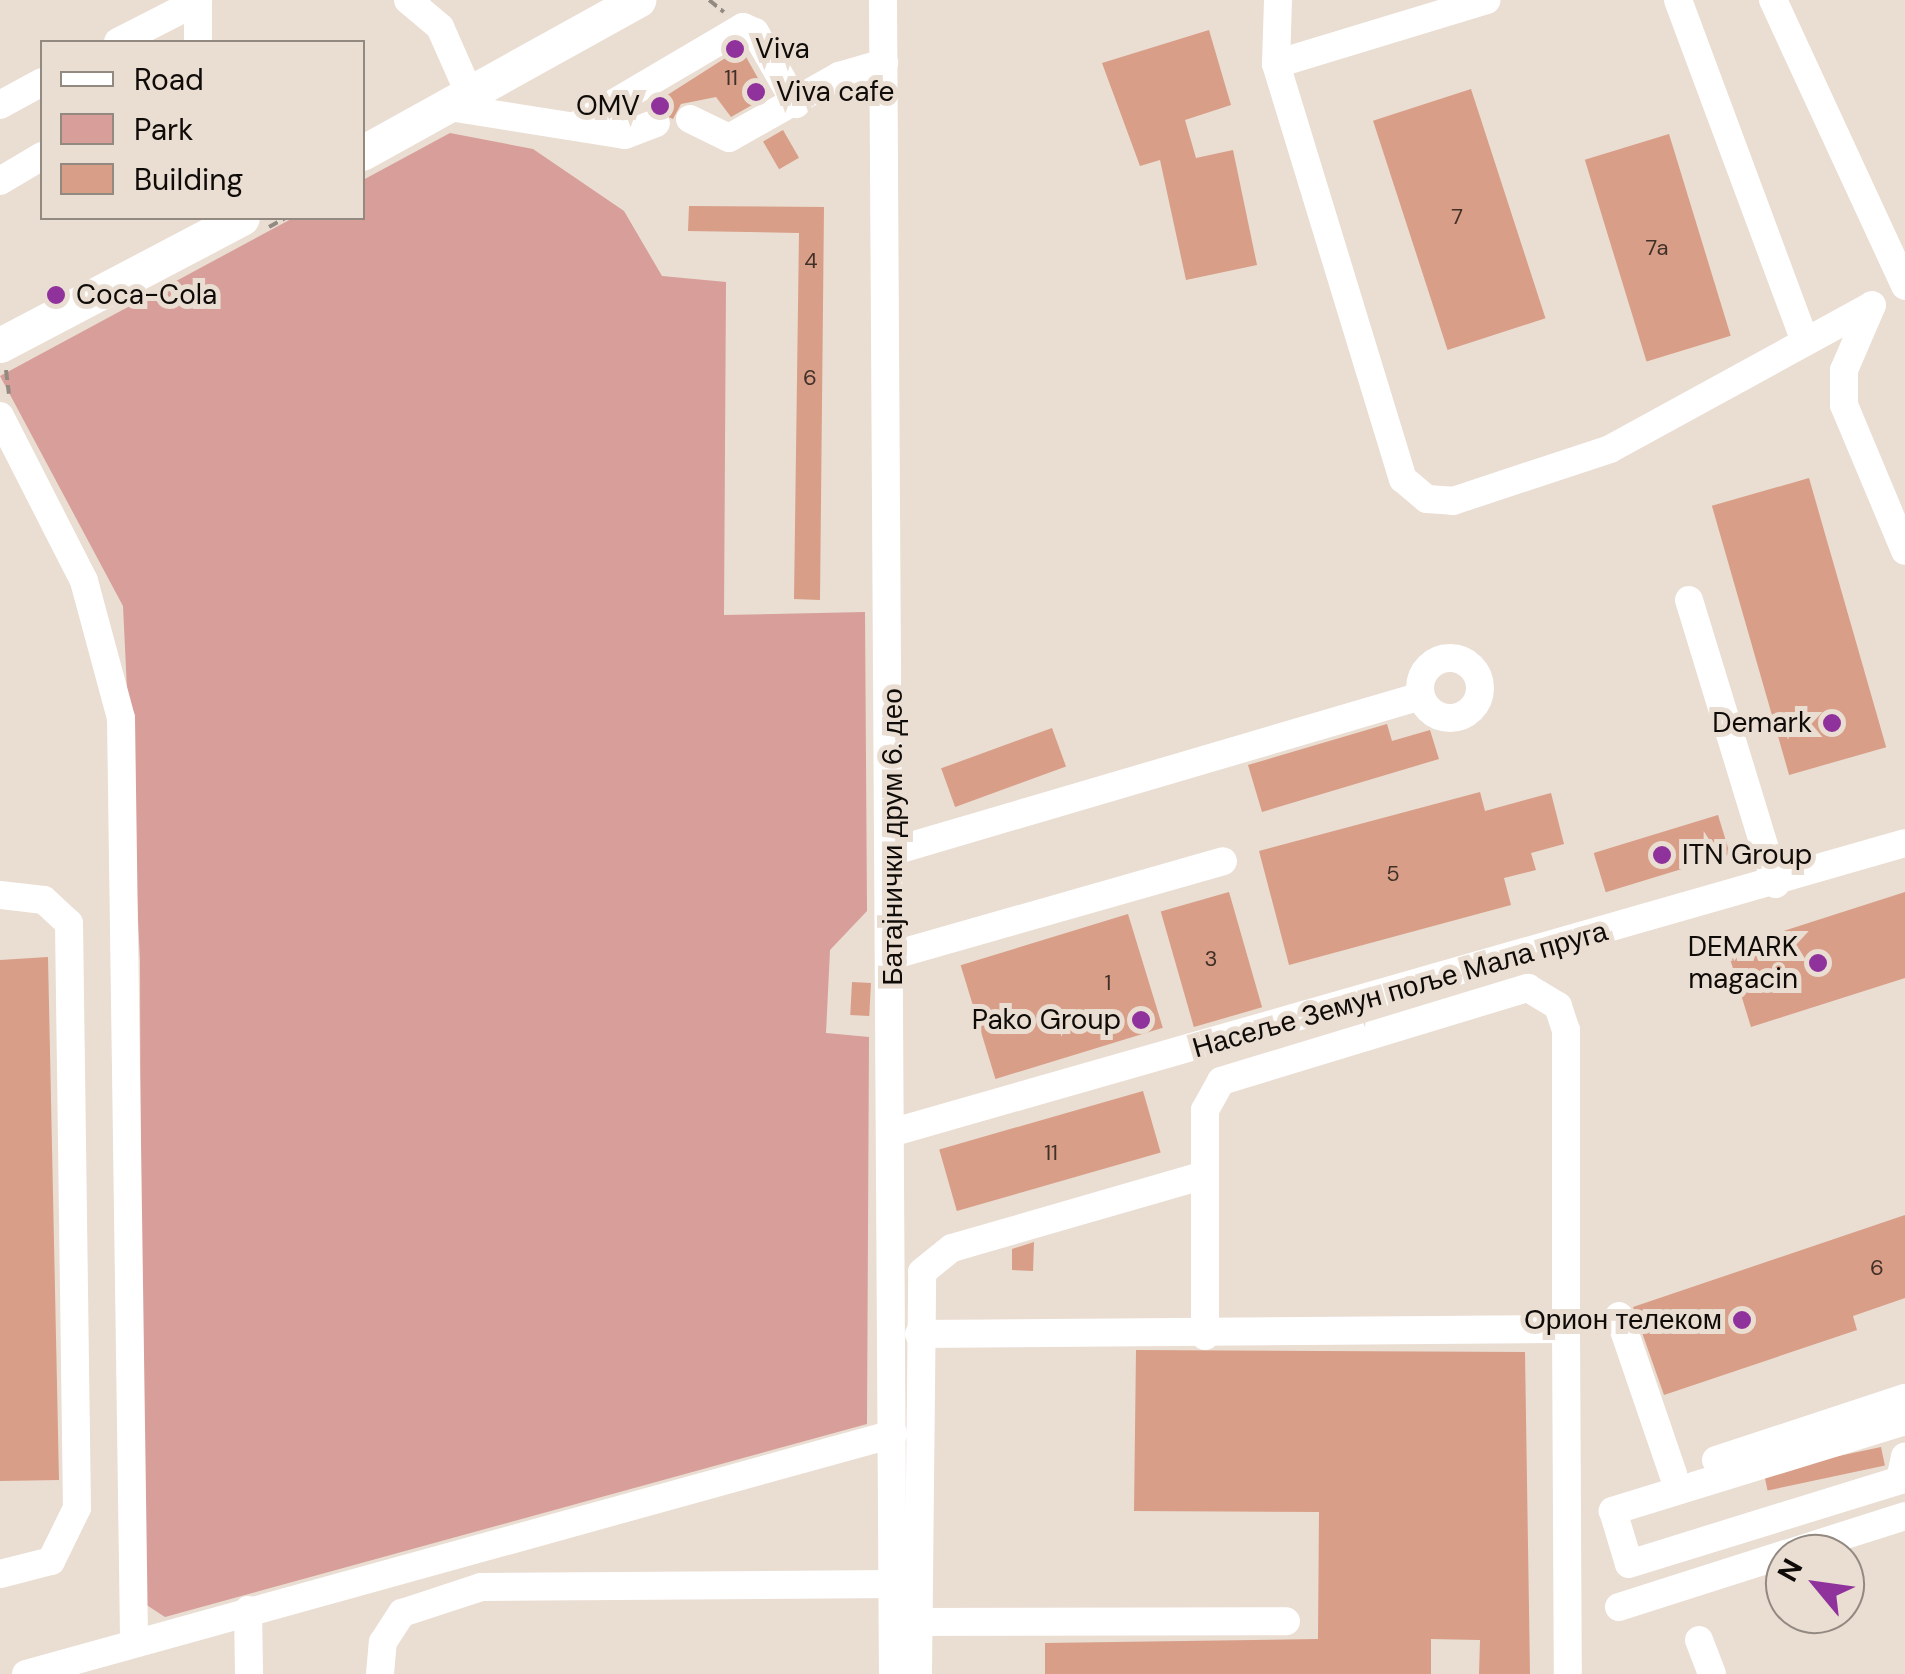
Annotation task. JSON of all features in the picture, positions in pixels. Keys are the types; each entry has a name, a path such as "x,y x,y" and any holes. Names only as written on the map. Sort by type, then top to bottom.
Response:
{"main road":[{"path":"365,151 638,0"},
{"path":"7,354 197,230 247,227"}],"street":[{"path":"408,0 440,26 459,101 624,135 656,123"},
{"name":"Батајнички друм 6. део","path":"883,0 894,851 893,1584 906,1623 893,1674"},
{"path":"1278,0 1276,64 1404,479 1427,499 1454,501 1610,449 1804,338 1905,288 1774,0"},
{"path":"1276,64 1486,0"},
{"path":"1678,0 1804,338"},
{"path":"122,40 198,1 198,40"},
{"path":"580,123 743,27 755,32 796,104"},
{"path":"690,119 730,138 884,62"},
{"path":"0,104 40,83"},
{"path":"0,181 40,157"},
{"path":"1871,306 1844,370 1844,405 1905,551"},
{"path":"5,408 84,582 121,718 134,1640"},
{"path":"1690,600 1776,884"},
{"path":"894,851 1421,696"},
{"name":"Насеље Земун поље Мала пруга","path":"894,1132 1776,884 1905,843"},
{"path":"894,955 1223,861"},
{"path":"0,895 44,900 69,923 77,1508 51,1561 0,1574"},
{"path":"1205,1336 1205,1110 1221,1082 1496,994 1537,990 1558,1006 1566,1030 1568,1674"},
{"path":"918,1674 906,1623 920,1282 937,1255 1205,1174"},
{"path":"1619,1316 1673,1474"},
{"path":"918,1334 1205,1336 1566,1329"},
{"path":"1608,1495 1905,1398"},
{"path":"1905,1421 1613,1512 1628,1564 1900,1480 1905,1457"},
{"path":"26,1674 134,1640 893,1434"},
{"path":"1849,1534 1905,1516"},
{"path":"1619,1607 1765,1561"},
{"path":"380,1674 382,1642 402,1614 482,1588 893,1584"},
{"path":"248,1610 250,1674"},
{"path":"906,1623 1286,1622"},
{"path":"1698,1640 1712,1674"}],"path":[{"path":"247,227 277,220"},
{"path":"5,408 3,376 7,354"}],"green space":[{"path":"450,133 533,149 624,211 662,276 726,282 724,615 865,612 867,911 830,950 826,1033 869,1037 867,1424 165,1617 142,1602 140,960 123,606 0,376 289,220 365,220 365,179"}],"building":[{"path":"1209,30 1231,105 1185,120 1196,158 1233,150 1257,265 1186,280 1160,160 1140,166 1102,63"},
{"path":"741,48 768,96 731,117 716,97 681,104 673,119 647,108"},
{"path":"1471,89 1545,318 1448,350 1373,121"},
{"path":"783,130 799,158 779,169 763,142"},
{"path":"1669,134 1731,336 1647,362 1585,160"},
{"path":"689,206 824,207 820,600 794,599 799,233 688,231"},
{"path":"1809,478 1886,747 1789,775 1712,506"},
{"path":"1387,724 1392,741 1430,730 1439,759 1262,812 1248,765"},
{"path":"1052,728 1066,767 955,807 941,768"},
{"path":"1480,792 1485,811 1551,793 1564,844 1531,853 1536,870 1504,878 1511,905 1289,965 1259,851"},
{"name":"ITN Group","path":"1718,815 1730,854 1606,892 1594,853"},
{"path":"1229,892 1262,1007 1194,1027 1161,912"},
{"name":"DEMARK magacin","path":"1905,892 1905,978 1751,1027 1727,949"},
{"path":"1128,914 1163,1028 995,1079 961,965"},
{"path":"48,957 59,1480 0,1481 0,960"},
{"path":"852,982 871,983 869,1016 850,1015"},
{"path":"1143,1091 1161,1153 957,1211 939,1149"},
{"name":"Орион телеком","path":"1905,1215 1905,1298 1853,1316 1857,1330 1664,1395 1633,1307"},
{"path":"1034,1242 1033,1271 1012,1270 1012,1249"},
{"path":"1136,1350 1525,1352 1530,1674 1479,1674 1480,1640 1431,1639 1431,1674 1045,1674 1045,1643 1318,1639 1319,1512 1134,1511"},
{"path":"1881,1447 1885,1466 1768,1491 1764,1472"}],"place":[{"name":"Viva","path":"735,49"},
{"name":"Viva cafe","path":"756,92"},
{"name":"OMV","path":"660,106"},
{"name":"Coca-Cola","path":"56,295"},
{"name":"Demark","path":"1832,723"},
{"name":"ITN Group","path":"1662,855"},
{"name":"DEMARK magacin","path":"1818,963"},
{"name":"Pako Group","path":"1141,1020"},
{"name":"Орион телеком","path":"1742,1320"}]}
